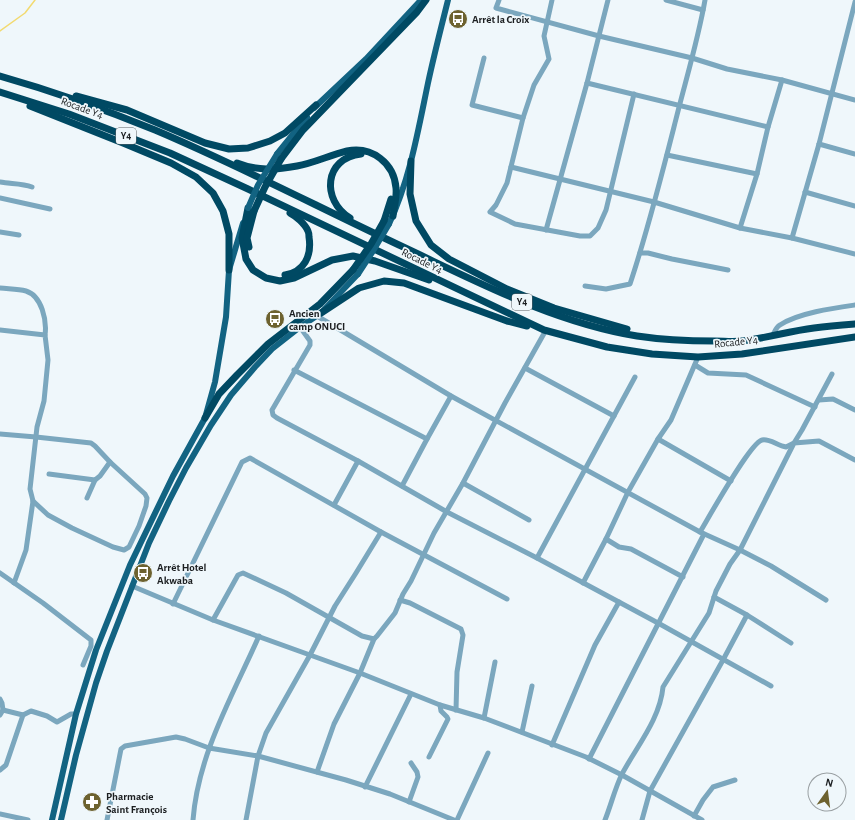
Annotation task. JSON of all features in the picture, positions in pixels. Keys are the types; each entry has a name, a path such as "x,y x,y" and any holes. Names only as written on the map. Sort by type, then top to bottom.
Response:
{"highway":[{"path":"426,0 279,157 265,187 251,210 242,238 246,259 254,270 266,278 280,281 294,278 332,260 353,256 375,261 464,293"},
{"name":"Rocade Y4","path":"0,76 33,85 108,112 206,153 514,299 560,316 611,331 666,339 741,341 814,328 855,324"},
{"path":"33,85 128,110 205,144 229,149 248,148 270,141 284,133 316,105"},
{"path":"0,93 171,163 196,176 214,193 223,211 229,234 228,270"},
{"name":"Rocade Y4","path":"0,93 69,114 170,154 248,189 464,293 545,330 607,347 652,354 698,357 742,354 855,337"},
{"path":"206,153 242,165 269,170 298,166 349,151 361,150 371,153 383,159 392,171 396,188 393,216"},
{"path":"205,418 219,394 268,344 320,304 355,272 371,244 386,222 392,188 388,173 380,163 369,156 361,154 349,156 338,163 333,172 330,183 336,204 343,213 387,239"},
{"path":"411,161 410,194 416,221 431,245 449,259 507,289 554,308 666,339"},
{"path":"248,189 295,216 308,231 310,244 309,257 293,274 279,276 267,274 253,262 250,257 247,238 251,210"},
{"path":"319,314 359,288 384,281 404,284 506,321 545,330"}],"main road":[{"path":"279,157 316,105 366,59 421,0"},
{"path":"386,222 393,216 411,161 448,0"},
{"path":"52,820 76,714 96,650 130,565 173,476 205,418 215,382 226,317 228,270 240,228 251,210"},
{"path":"61,820 76,755 96,683 149,543 168,501 211,425 231,395 255,366 272,349 319,314 355,272"}],"street":[{"path":"499,0 496,8 599,36 692,58 727,69 782,80 855,100"},
{"path":"552,0 544,36 549,59 534,85 523,118 507,184 496,205 490,212 515,224 580,236 590,236 598,228 606,210 634,94"},
{"path":"546,230 587,83 608,0"},
{"path":"666,0 703,10"},
{"path":"585,286 606,289 630,284 667,155 705,0"},
{"path":"792,238 819,144 855,2"},
{"path":"484,58 472,104 523,118"},
{"path":"740,228 757,174 768,127 782,80"},
{"path":"587,83 768,127"},
{"path":"819,144 855,154"},
{"path":"667,155 757,174"},
{"path":"511,167 654,202 740,228 792,238 855,254"},
{"path":"0,182 24,184 32,187"},
{"path":"805,192 855,206"},
{"path":"0,198 50,209"},
{"path":"0,232 19,235"},
{"path":"640,253 648,253 728,270"},
{"path":"0,288 26,291 34,296 43,311 46,327 45,335 48,360 44,401 36,437 30,489 33,501 26,550 14,583"},
{"path":"773,335 778,326 787,322 812,313 855,305"},
{"path":"319,314 452,396 584,470 628,492 702,533 771,566 826,600"},
{"path":"300,327 310,341 310,345 272,410 272,414 277,418 358,461 447,512 619,602 771,686"},
{"path":"0,330 45,335"},
{"path":"317,772 334,724 360,673 374,638 378,636 395,613 423,554 545,330"},
{"path":"583,583 628,492 658,439 671,420 698,357"},
{"path":"695,365 708,373 746,375 815,407"},
{"path":"525,368 614,416"},
{"path":"294,370 427,439"},
{"path":"605,820 622,775 657,712 662,699 663,687 709,613 716,591 730,564 740,550 794,443 832,374"},
{"path":"537,558 635,378"},
{"path":"402,486 452,396"},
{"path":"819,400 833,399 855,410"},
{"path":"0,434 91,443 145,494 147,498 146,506 139,526 129,547 124,550 113,547 72,528 48,515 33,501"},
{"path":"658,439 732,481"},
{"path":"589,759 683,577 702,533 747,456 757,442 766,439 786,447 794,443 819,441 855,460"},
{"path":"173,604 242,462 250,458 381,532 507,599"},
{"path":"334,505 358,461"},
{"path":"87,498 95,480 100,476 110,462"},
{"path":"49,474 95,480"},
{"path":"463,483 529,520"},
{"path":"246,820 258,756 266,733 310,655 329,617 381,532"},
{"path":"606,539 619,547 631,549 683,577"},
{"path":"0,573 43,603 91,640 91,646 83,665"},
{"path":"213,620 238,575 243,573 286,593 362,636 374,638"},
{"path":"132,586 213,620 360,673 440,705 484,718 522,732 589,759 622,775 702,820"},
{"path":"714,597 747,614 791,642"},
{"path":"400,600 410,603 461,629 463,635 458,672 456,710"},
{"path":"552,745 595,645 619,602"},
{"path":"642,820 650,791 747,614"},
{"path":"193,820 194,799 209,748 259,636"},
{"path":"484,718 495,662"},
{"path":"522,732 532,686"},
{"path":"365,787 411,694"},
{"path":"0,699 2,703 1,713 23,715 31,711 47,716 57,722 71,714 76,714"},
{"path":"429,757 448,719 441,711 440,705"},
{"path":"0,770 6,765 23,715"},
{"path":"107,820 121,750 125,746 176,737 209,748 258,756 317,772 390,794 454,820"},
{"path":"458,820 488,753"},
{"path":"409,802 418,777 417,772 411,763"},
{"path":"694,816 703,800 713,787 735,780"},
{"path":"0,814 9,818 28,820"}],"waterway":[{"path":"0,31 25,13 35,0"}],"place":[{"name":"Arrêt la Croix","path":"458,19"},
{"name":"Ancien camp ONUCI","path":"275,319"},
{"name":"Arrêt Hotel Akwaba","path":"143,573"},
{"name":"Pharmacie Saint François","path":"92,802"}]}
